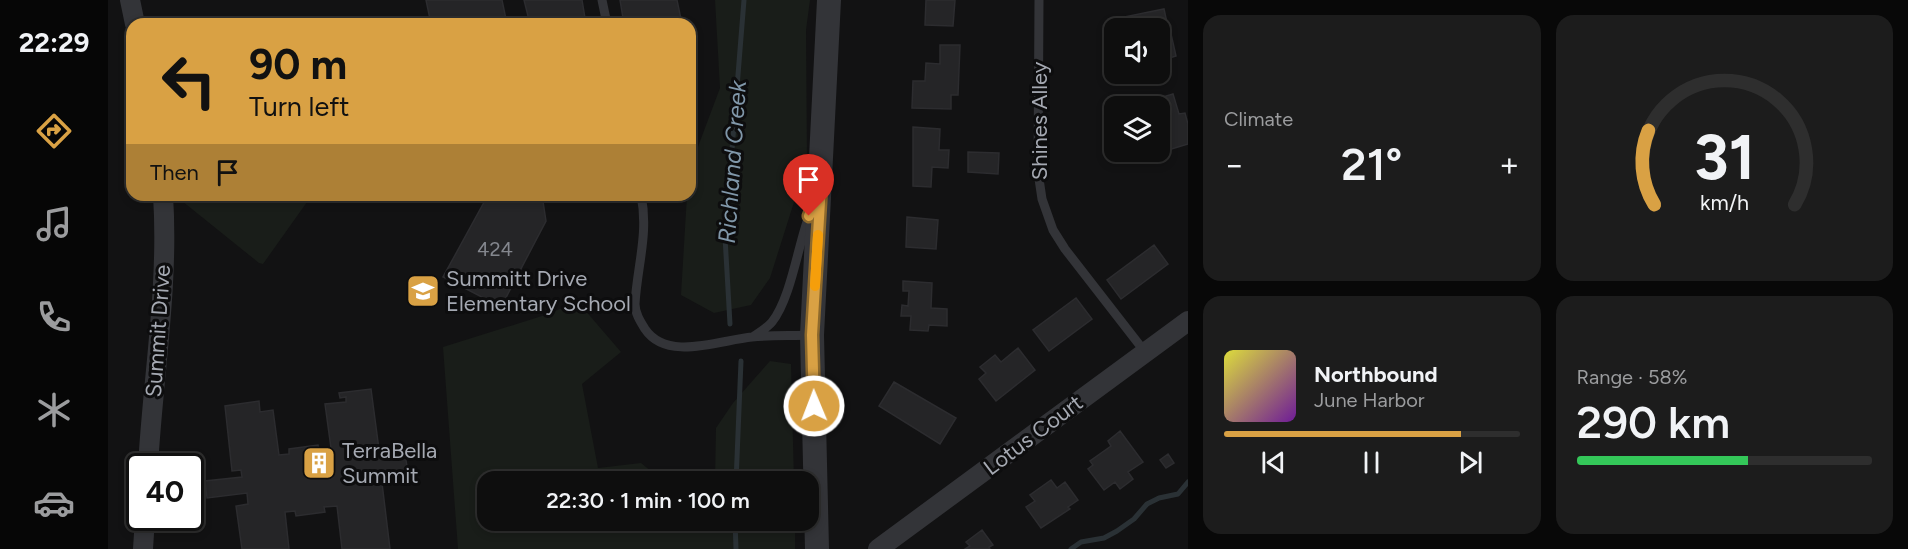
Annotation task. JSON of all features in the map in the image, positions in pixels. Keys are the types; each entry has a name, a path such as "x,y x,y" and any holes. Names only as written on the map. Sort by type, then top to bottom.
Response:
{"street":[{"path":"130,0 134,18"},
{"path":"817,549 812,335 829,0"},
{"name":"Summit Drive","path":"149,453 160,308 165,220 163,201"},
{"name":"Lotus Court","path":"878,549 1188,321"},
{"path":"143,549 144,531"}],"lane":[{"path":"602,0 606,18"},
{"name":"Shines Alley","path":"1039,0 1038,172 1042,199 1049,221 1065,249 1145,352"},
{"path":"753,337 772,322 778,312 821,185"},
{"path":"642,201 645,235 636,287 635,308 648,333 663,344 679,348 753,337 812,335"}],"shaded area":[{"path":"715,0 810,0 806,30 807,161 770,278 751,305 714,313 681,295 687,201 696,201 696,152 720,88"},
{"path":"182,201 308,201 263,264"},
{"path":"578,302 621,352 582,384 598,468 641,463 651,471 477,471 477,531 795,531 795,549 458,549 443,347 542,316"},
{"path":"770,361 791,364 794,471 715,471 716,428 733,403"}],"building":[{"path":"426,0 502,0 506,18 430,18"},
{"path":"524,0 582,0 585,18 528,18"},
{"path":"620,0 677,0 681,18 623,18"},
{"path":"926,0 955,0 953,26 925,25"},
{"path":"1164,9 1166,18 1124,18"},
{"path":"1170,34 1171,34 1176,56 1170,58"},
{"path":"940,45 960,45 958,95 951,95 951,109 912,108 913,81 925,81 926,63 940,64"},
{"path":"1173,94 1179,114 1185,113 1188,124 1188,144 1170,149 1170,96 1166,96"},
{"path":"913,127 940,129 939,150 949,150 948,168 932,167 931,187 913,186"},
{"path":"968,152 999,153 998,174 968,172"},
{"path":"485,201 543,201 546,221 501,307 443,277"},
{"path":"907,217 938,220 936,249 906,247"},
{"path":"1154,245 1168,264 1121,299 1107,280"},
{"path":"903,281 932,283 931,308 947,309 947,326 929,325 928,331 910,330 911,316 901,316 902,305 908,306 909,291 903,291"},
{"path":"1076,298 1092,319 1049,351 1033,330"},
{"path":"1018,348 1035,370 996,401 979,379 986,373 980,367 995,355 1001,362"},
{"path":"894,382 956,418 940,444 879,406"},
{"name":"TerraBella Summit","path":"371,389 380,457 405,454 409,479 382,483 390,549 342,549 337,506 324,507 325,512 296,516 295,511 285,512 289,549 242,549 236,506 248,504 247,493 207,498 205,481 242,477 241,470 232,471 225,406 259,401 260,412 273,410 279,455 289,454 289,449 318,445 319,450 331,448 325,404 346,402 346,397 340,398 339,393"},
{"path":"1120,431 1143,462 1128,472 1133,479 1120,489 1115,482 1104,490 1088,469 1093,465 1090,461 1111,446 1108,441"},
{"path":"1168,454 1174,463 1166,468 1160,460"},
{"path":"1051,480 1057,488 1065,482 1078,500 1068,507 1070,509 1041,528 1026,507 1035,501 1030,495"},
{"path":"982,530 993,545 989,547 990,549 965,549 970,546 966,542"}],"waterway":[{"name":"Richland Creek","path":"730,324 725,237 744,0"},
{"name":"Richland Creek","path":"736,471 741,361"},
{"path":"1071,549 1081,542 1104,538 1117,531 1134,519 1147,504 1159,498 1178,494 1188,482"},
{"name":"Richland Creek","path":"735,531 736,549"}],"slow traffic":[{"path":"815,286 818,235"}],"place":[{"name":"Summitt Drive Elementary School","path":"423,291"},
{"name":"TerraBella Summit","path":"319,463"}],"route":[{"path":"809,216 821,185 812,335 814,406"}]}
